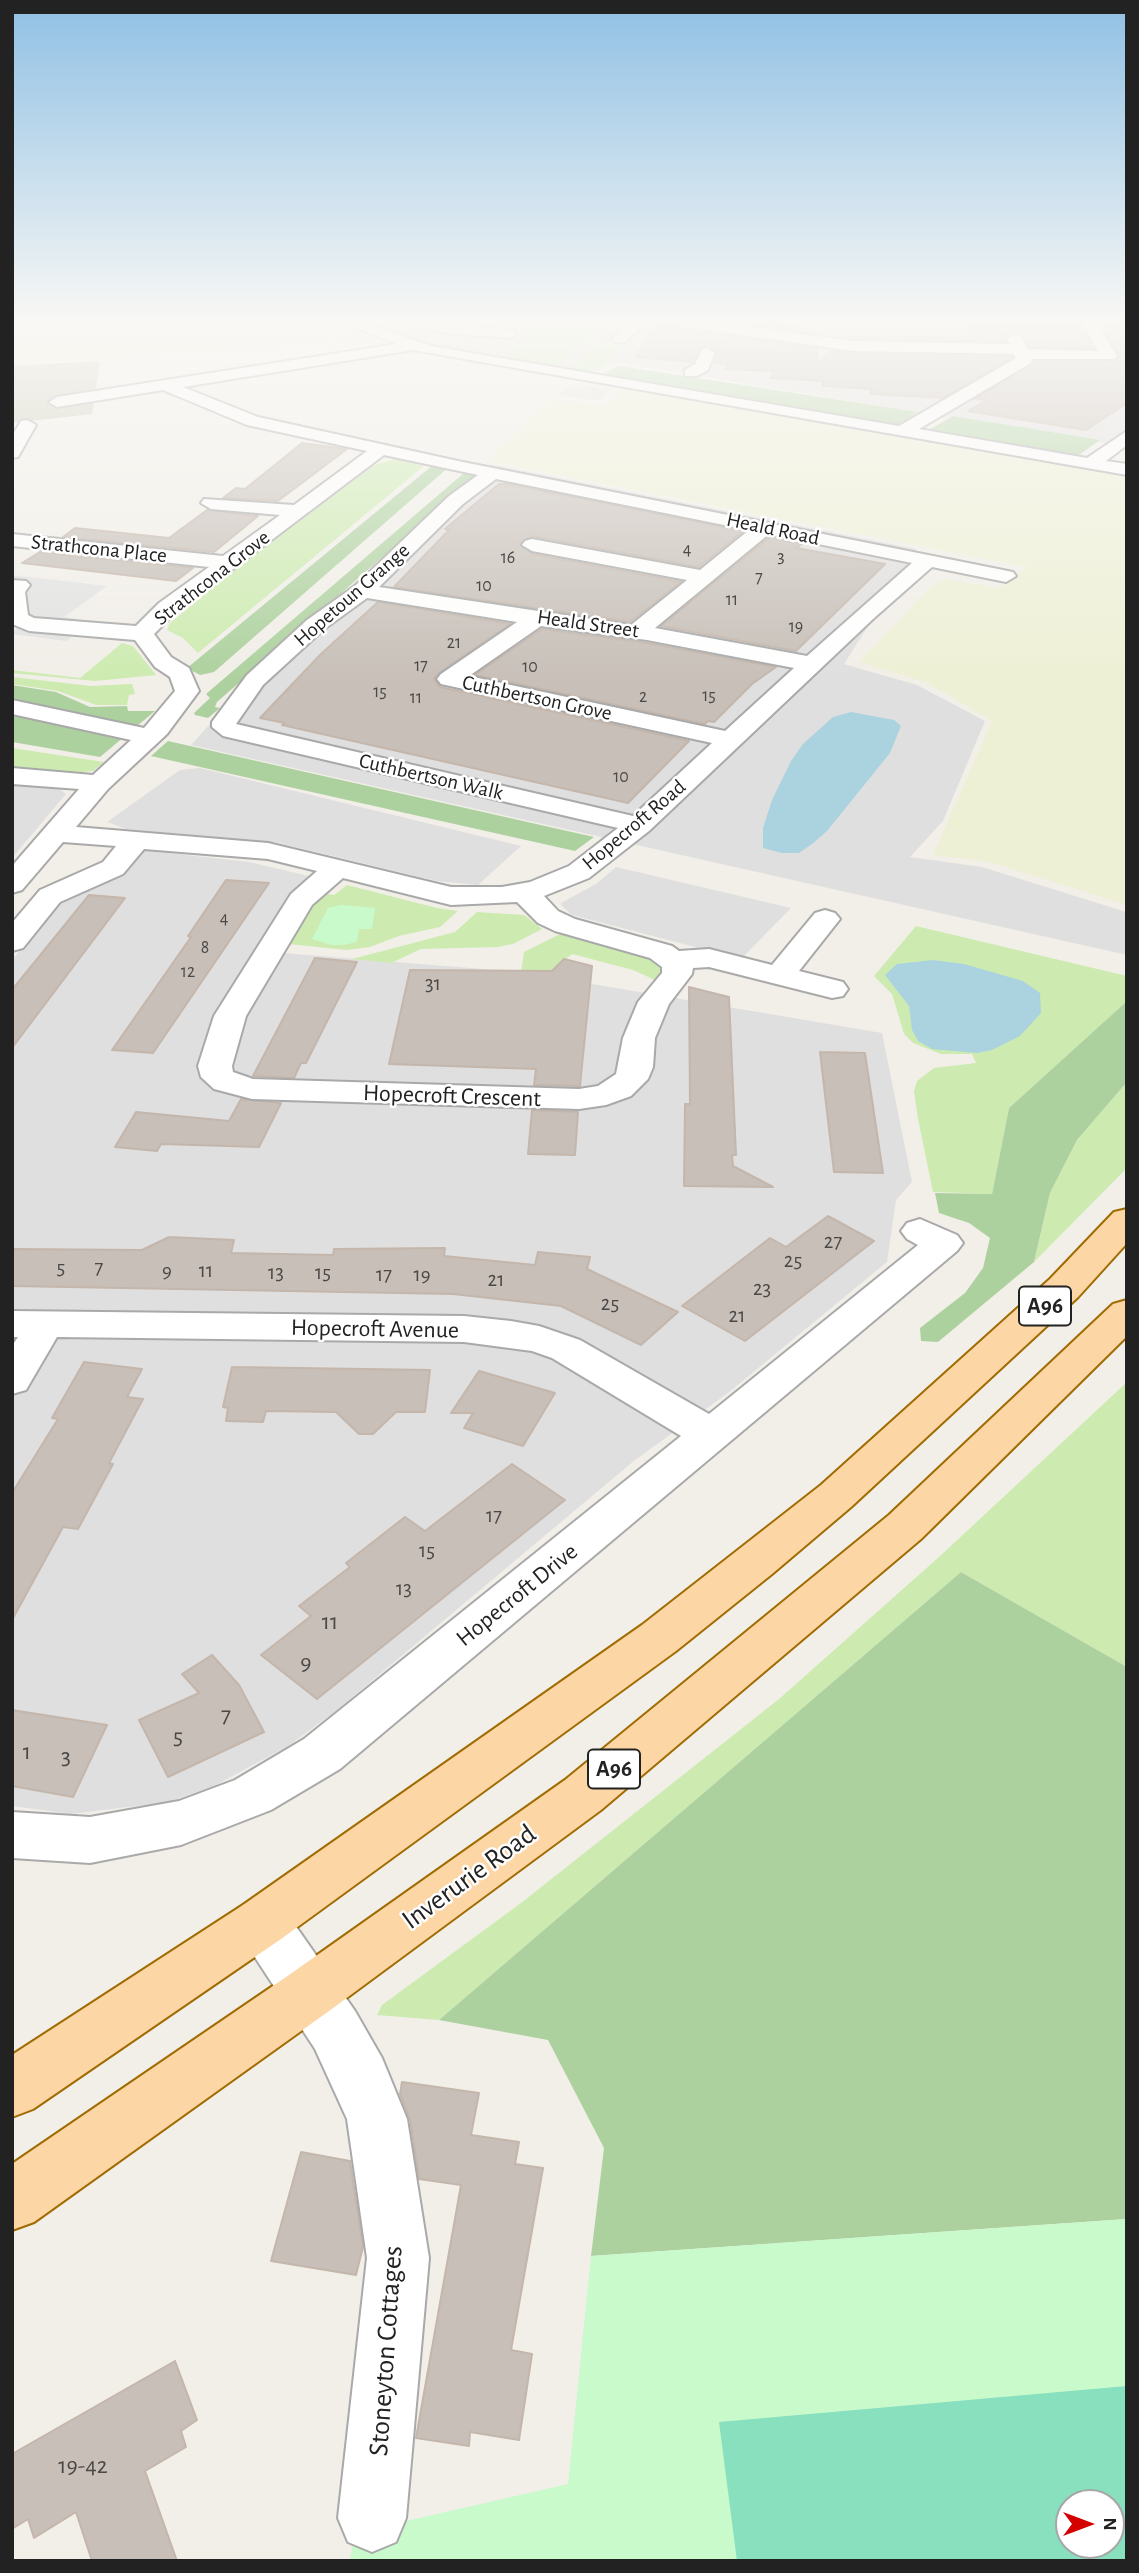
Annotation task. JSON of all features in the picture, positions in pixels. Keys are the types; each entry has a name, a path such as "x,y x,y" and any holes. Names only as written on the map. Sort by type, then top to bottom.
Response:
{"main road":[{"name":"A96","path":"12,2089 262,1922 659,1638 836,1496 1064,1288 1127,1220"},
{"name":"Inverurie Road","path":"12,2200 309,1993 583,1795 905,1527 1120,1326"}],"street":[{"name":"Heald Road","path":"350,442 1006,576"},
{"path":"960,442 1127,470"},
{"path":"1090,464 1119,442"},
{"name":"Strathcona Grove","path":"154,733 187,691 186,681 181,673 163,662 142,633 167,608 381,449"},
{"name":"Hopetoun Grange","path":"224,727 224,722 255,680 315,625 363,591 456,500 493,473"},
{"path":"211,503 298,511"},
{"path":"636,632 766,527"},
{"name":"Strathcona Place","path":"12,540 228,563"},
{"path":"532,545 579,557 703,577"},
{"name":"Hopecroft Road","path":"55,833 268,851 451,895 525,893 558,883 579,872 639,825 928,560"},
{"path":"19,585 14,592 18,618 29,624 142,633"},
{"name":"Heald Street","path":"363,591 636,632 812,664"},
{"name":"Cuthbertson Grove","path":"539,617 449,680 730,740"},
{"path":"12,708 154,733"},
{"name":"Cuthbertson Walk","path":"224,727 639,825"},
{"path":"12,884 99,783 154,733"},
{"path":"12,776 99,783"},
{"path":"12,942 50,895 113,868 136,839"},
{"name":"Hopecroft Crescent","path":"338,867 301,900 230,1016 215,1066 218,1077 226,1082 261,1090 579,1099 606,1095 631,1079 636,1067 639,1038 654,1002 677,974 675,960"},
{"path":"525,893 548,917 565,925 661,952 675,960 709,958 832,989"},
{"path":"779,976 825,919"},
{"name":"Hopecroft Drive","path":"12,1835 90,1840 135,1834 181,1823 253,1795 322,1754 944,1243 920,1231"},
{"path":"12,1380 29,1324"},
{"name":"Hopecroft Avenue","path":"29,1324 464,1329 520,1335 566,1349 713,1435"},
{"name":"Stoneyton Cottages","path":"262,1922 354,2066 377,2119 398,2258 372,2518"}],"shaded area":[{"path":"507,442 945,442 1127,473 1127,905 990,862 933,855 992,721 928,683 859,662 929,589 944,579 1000,588 1026,567 487,461"},
{"path":"1097,442 1127,442 1127,447"},
{"path":"490,464 917,549 844,664 917,685 985,721 943,821 910,857 982,867 1123,911 1127,913 1127,955 191,745 244,686 322,611"},
{"path":"12,575 107,586 64,617 79,619 71,625 84,627 66,641 12,634 19,626 12,622"},
{"path":"200,768 521,846 478,885 437,881 279,843 126,829 107,822 180,770"},
{"path":"12,782 57,787 66,794 12,858"},
{"path":"141,850 249,862 313,877 258,951 521,972 882,1033 912,1182 896,1200 887,1262 728,1393 635,1460 337,1710 288,1746 214,1786 168,1802 71,1814 12,1806 12,960 67,894"},
{"path":"616,867 791,908 741,959 572,915 562,906 561,903 596,884"}],"green space":[{"path":"1005,442 1097,442 1079,455"},
{"path":"395,459 424,466 198,653 183,638 167,630 169,624 223,579 374,465"},
{"path":"433,465 450,466 214,672 200,675 187,668"},
{"path":"464,473 476,475 217,702 215,707 220,708 208,718 195,715 210,698 206,694"},
{"path":"122,643 133,646 156,675 95,681 12,673 12,670 80,678"},
{"path":"12,677 91,686 132,684 135,694 129,695 127,705 96,705 58,691 12,684"},
{"path":"12,685 56,692 90,707 127,706 128,711 155,711 100,757 12,742"},
{"path":"168,741 594,837 575,851 151,756"},
{"path":"12,748 104,762 93,771 71,773 12,769"},
{"path":"347,885 458,911 440,927 399,936 370,947 346,950 289,944 322,893 334,895"},
{"path":"341,905 375,908 372,929 359,929 357,942 344,945 331,945 312,939 328,908"},
{"path":"477,912 524,915 542,929 513,944 498,947 421,949 391,963 352,959 455,932"},
{"path":"916,926 1127,976 1127,1001 1009,1108 992,1194 933,1192 918,1119 914,1091 917,1081 934,1068 976,1063 972,1054 941,1054 913,1043 904,1034 892,994 874,976"},
{"path":"564,932 649,955 666,967 657,981 633,970 572,954 545,977 521,972 524,952"},
{"path":"1127,1001 1127,1082 1077,1140 1050,1193 1034,1262 938,1342 921,1341 920,1328 965,1293 983,1268 990,1238 969,1223 939,1213 935,1193 992,1194 1009,1108"},
{"path":"1127,1082 1127,1168 1034,1262 1050,1193 1077,1140"},
{"path":"1127,1382 1127,1667 961,1572 439,2020 377,2015 382,2005 521,1903 779,1699 939,1557"},
{"path":"961,1572 1127,1667 1127,2219 591,2256 604,2148 548,2040 439,2020"},
{"path":"1127,2219 1127,2561 350,2561 354,2533 568,2484 591,2256"},
{"path":"1127,2386 1127,2561 737,2561 719,2422"}],"water":[{"path":"851,712 894,720 901,726 890,753 827,831 812,844 799,853 782,853 763,848 763,828 772,800 791,761 803,744 833,717"},
{"path":"933,960 964,964 1023,981 1040,993 1041,1013 1020,1036 992,1050 977,1053 932,1049 918,1041 912,1030 909,1006 885,975 897,964"}],"building":[{"path":"302,443 347,449 278,501 223,498 236,488 245,489"},
{"path":"499,484 743,531 699,567 532,536 520,543 532,554 681,582 630,622 394,587 449,530 445,529"},
{"path":"207,510 258,516 214,552 63,537 75,528 169,538"},
{"path":"770,537 802,544 796,548 885,564 796,651 661,626"},
{"path":"40,552 193,568 176,581 22,563"},
{"path":"378,602 510,624 440,672 434,679 440,687 689,741 628,803 260,718 321,654"},
{"path":"542,629 647,643 776,667 752,684 714,722 708,721 705,724 475,675"},
{"path":"226,880 269,883 153,1053 112,1050 191,937 188,936"},
{"path":"89,895 125,898 12,1048 12,990"},
{"path":"315,958 357,962 306,1063 301,1063 294,1078 253,1076"},
{"path":"564,959 592,966 580,1086 534,1085 536,1069 389,1064 410,970 552,971"},
{"path":"689,987 729,997 736,1155 732,1155 733,1166 773,1187 684,1186 685,1104 690,1104"},
{"path":"820,1052 865,1053 883,1173 834,1172"},
{"path":"241,1099 281,1103 259,1147 161,1144 157,1151 115,1147 136,1112 229,1121"},
{"path":"532,1110 578,1112 575,1155 528,1154"},
{"path":"828,1216 874,1241 745,1341 682,1306 770,1238 786,1247"},
{"path":"169,1237 234,1240 231,1253 333,1255 334,1249 445,1248 444,1256 535,1265 538,1252 590,1257 587,1269 678,1312 641,1345 561,1306 453,1294 12,1286 12,1249 142,1250"},
{"path":"84,1362 142,1369 127,1397 143,1399 109,1463 113,1464 78,1529 63,1527 12,1620 12,1493 58,1419 52,1418"},
{"path":"232,1367 430,1370 425,1412 396,1412 373,1434 359,1434 336,1412 266,1411 263,1422 226,1421 228,1408 223,1407"},
{"path":"479,1371 555,1393 523,1446 464,1428 473,1413 451,1413"},
{"path":"512,1464 565,1500 317,1699 261,1655 311,1616 299,1606 350,1567 346,1563 405,1517 425,1531"},
{"path":"212,1655 239,1685 264,1732 168,1777 139,1720 199,1693 182,1674"},
{"path":"12,1710 107,1725 73,1797 12,1786"},
{"path":"402,2082 479,2093 471,2135 519,2142 515,2164 543,2168 511,2350 532,2354 519,2440 470,2432 469,2446 416,2438 461,2185 419,2179 410,2119 400,2094"},
{"path":"301,2152 350,2161 363,2247 356,2275 271,2261"},
{"path":"175,2361 197,2420 181,2431 186,2447 145,2471 177,2561 92,2561 76,2512 34,2538 28,2519 12,2529 12,2454"}]}
